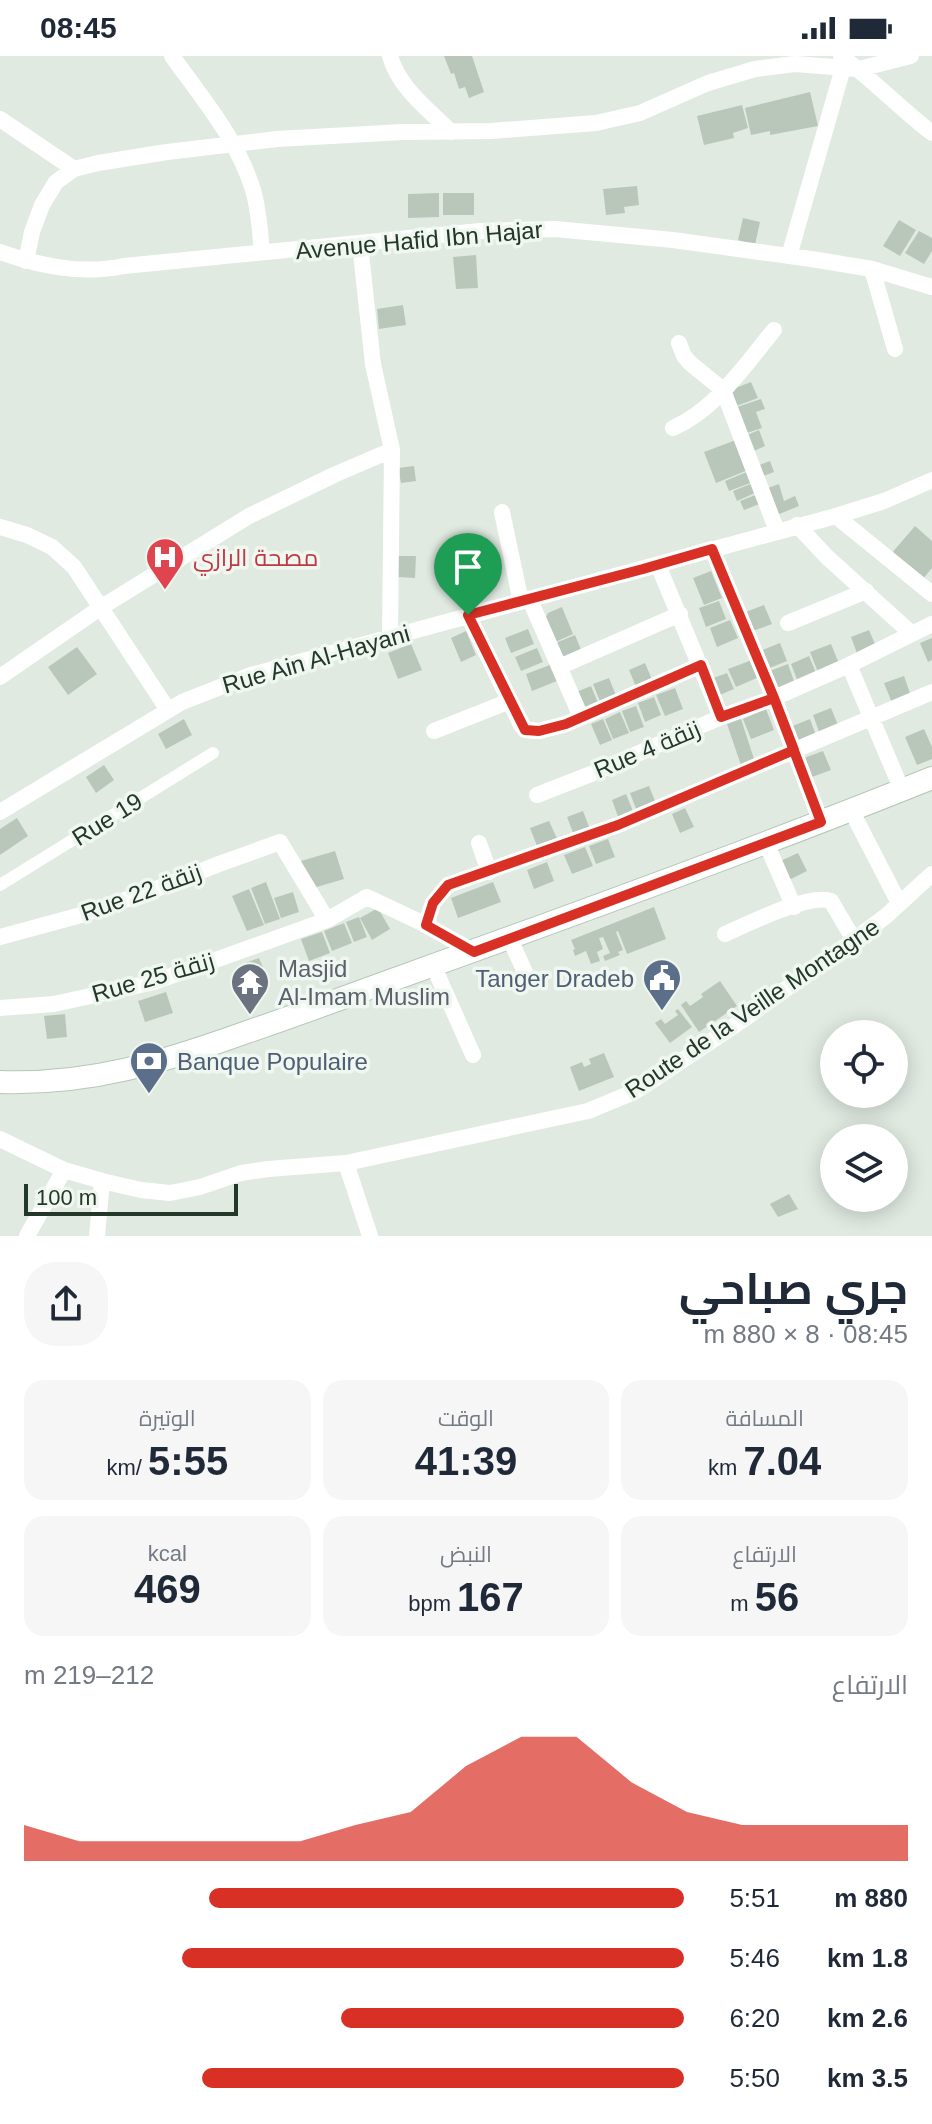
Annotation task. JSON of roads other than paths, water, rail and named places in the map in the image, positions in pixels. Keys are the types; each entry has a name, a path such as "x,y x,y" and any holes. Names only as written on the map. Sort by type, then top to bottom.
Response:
{"main road":[{"path":"0,1082 113,1074 228,1039 510,939 932,778"}],"street":[{"path":"172,56 233,144 254,192 262,252"},
{"path":"390,56 403,84 451,132"},
{"path":"26,261 42,205 56,182 74,169 129,157 233,144 596,123 640,113 708,83 755,69 795,64 848,65 911,56"},
{"path":"848,65 932,133"},
{"path":"789,256 848,65"},
{"path":"0,119 74,169"},
{"name":"Avenue Hafid Ibn Hajar","path":"0,252 26,261 80,270 105,270 494,230 555,229 673,240 789,256 872,269 932,287"},
{"path":"360,244 373,364 392,450 390,636"},
{"path":"872,269 895,349"},
{"path":"673,428 700,411 723,390 774,330"},
{"path":"679,343 690,363 723,390 777,531"},
{"path":"0,677 100,608 249,516 392,450"},
{"name":"Rue Ain Al-Hayani","path":"0,812 182,702 251,675 836,516 884,501 932,480"},
{"path":"502,512 526,601 581,717"},
{"path":"836,516 932,594"},
{"path":"797,525 827,557 912,634"},
{"path":"0,527 52,547 74,567 168,710"},
{"path":"712,549 821,822"},
{"path":"658,565 721,717"},
{"path":"788,623 866,591"},
{"path":"559,667 680,614"},
{"path":"468,615 521,725 527,730 539,731 566,724 701,665"},
{"name":"Rue 4 زنقة","path":"537,795 721,717 774,698 932,624"},
{"path":"849,665 898,781"},
{"path":"426,925 433,903 448,885 618,825 932,692"},
{"path":"434,731 510,701"},
{"name":"Rue 19","path":"0,885 213,753"},
{"path":"851,810 899,903"},
{"name":"Rue 22 زنقة","path":"0,937 81,915 280,842 327,920"},
{"path":"479,843 489,872"},
{"path":"766,843 794,907"},
{"name":"Route de la Veille Montagne","path":"0,1139 64,1170 141,1190 170,1193 241,1173 346,1163 588,1111 634,1092 670,1069 854,940 932,874"},
{"name":"Rue 25 زنقة","path":"0,1008 54,1004 154,982 327,920 367,897 474,952"},
{"path":"725,934 766,916 821,899 831,901 854,940"},
{"path":"510,939 528,979"},
{"path":"433,965 473,1055"},
{"path":"346,1163 370,1236"},
{"path":"27,1236 64,1170"},
{"path":"97,1236 102,1181"}],"place":[{"name":"مصحة الرازي","path":"165,591"},
{"name":"Tanger Dradeb","path":"662,1012"},
{"name":"Masjid Al-Imam Muslim","path":"250,1016"},
{"name":"Banque Populaire","path":"149,1095"}]}
